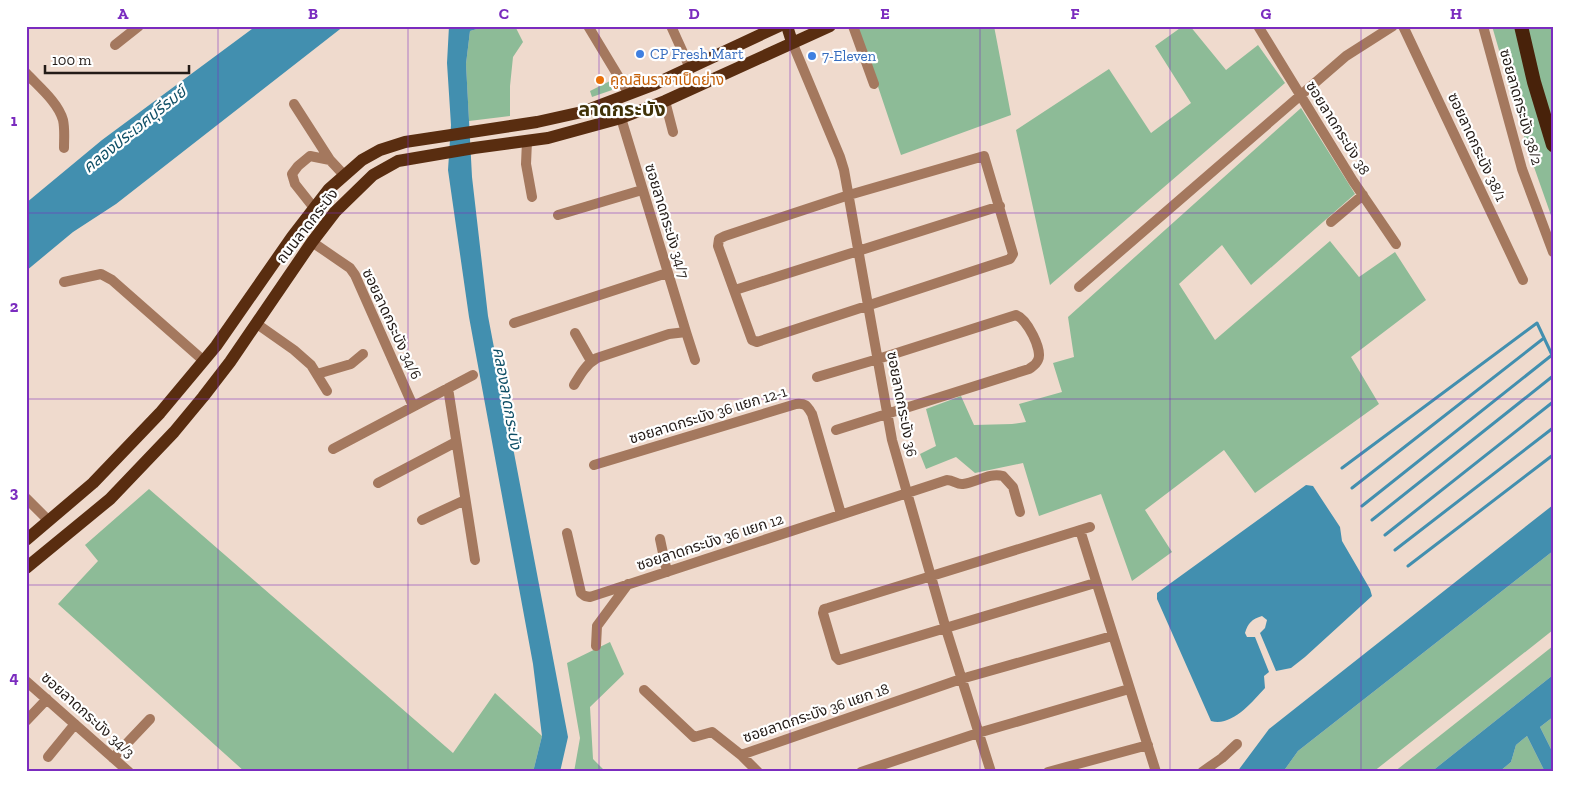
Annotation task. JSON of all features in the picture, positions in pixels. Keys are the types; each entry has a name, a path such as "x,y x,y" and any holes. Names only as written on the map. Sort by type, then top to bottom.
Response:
{"highway":[{"path":"1521,26 1534,82 1553,145"}],"main road":[{"name":"ถนนลาดกระบัง","path":"26,540 94,483 160,413 204,361 329,189 362,160 380,150 405,142 537,122 582,112 690,68 779,26"},
{"path":"787,26 792,42"},
{"name":"ถนนลาดกระบัง","path":"26,568 110,499 136,473 203,398 257,324 312,242 336,212 373,175 398,161 569,134 621,118 665,101 830,26"},
{"path":"94,483 110,499"}],"street":[{"path":"116,45 139,26"},
{"path":"588,26 629,94"},
{"path":"671,26 690,68"},
{"path":"852,26 874,84"},
{"name":"ซอยลาดกระบัง 38","path":"1258,26 1362,195 1396,244"},
{"path":"1079,287 1346,56 1393,26"},
{"name":"ซอยลาดกระบัง 38/1","path":"1404,26 1523,280"},
{"name":"ซอยลาดกระบัง 38/2","path":"1483,26 1522,169 1553,252"},
{"name":"ซอยลาดกระบัง 36","path":"792,42 840,158 849,195 892,440 930,576 990,772"},
{"path":"26,73 53,103 61,115 64,148"},
{"path":"665,101 673,132"},
{"path":"294,104 330,160 344,175"},
{"name":"ซอยลาดกระบัง 34/7","path":"621,118 695,360"},
{"path":"522,142 532,196"},
{"path":"314,208 295,184 292,174 310,156 330,160"},
{"path":"984,156 1013,254 1010,259 757,342 752,340 718,246 719,239 849,195 984,156"},
{"path":"558,215 642,190"},
{"path":"1331,222 1362,195"},
{"path":"735,290 1000,206"},
{"name":"ซอยลาดกระบัง 34/6","path":"312,242 350,268 355,275 413,406"},
{"path":"514,323 667,273"},
{"path":"64,282 102,274 112,280 204,361"},
{"path":"817,377 1016,315 1024,320 1036,344 1039,356 1038,361 1029,368 836,430"},
{"path":"257,324 294,350 311,365 327,391"},
{"path":"574,385 591,361 670,334 686,332"},
{"path":"575,333 591,361"},
{"path":"317,374 351,364 363,354"},
{"path":"333,449 473,375"},
{"path":"448,388 475,560"},
{"name":"ซอยลาดกระบัง 36 แยก 12-1","path":"594,465 802,403 807,406 812,414 841,514"},
{"path":"378,483 456,442"},
{"name":"ซอยลาดกระบัง 36 แยก 12","path":"567,533 581,593 585,596 590,596 947,480 962,485 999,475 1006,478 1012,487 1020,512"},
{"path":"26,498 49,521"},
{"path":"422,520 465,500"},
{"path":"1095,583 839,660 836,657 823,613 824,609 1085,529 1095,583 1156,772"},
{"path":"660,539 667,572"},
{"path":"596,646 597,626 628,584"},
{"name":"ซอยลาดกระบัง 36 แยก 18","path":"644,690 694,737 712,732 741,755 962,679 1112,636"},
{"name":"ซอยลาดกระบัง 34/3","path":"26,681 129,772"},
{"path":"861,772 978,733 1129,689"},
{"path":"26,720 47,699"},
{"path":"114,758 150,719"},
{"path":"48,757 75,724"},
{"path":"1202,772 1222,758 1237,744"},
{"path":"1048,772 1148,745"},
{"path":"741,755 758,772"}],"green space":[{"path":"477,26 515,26 523,42 513,57 510,86 510,116 469,121 466,64 470,31 477,29"},
{"path":"994,26 1011,115 901,155 858,27"},
{"path":"1183,26 1190,26 1226,70 1258,45 1285,83 1050,285 1016,130 1109,69 1151,133 1191,103 1155,46"},
{"path":"1492,26 1553,26 1553,221 1528,150"},
{"path":"610,81 612,90 592,97 590,91"},
{"path":"1301,108 1355,194 1251,285 1222,245 1179,284 1215,340 1330,241 1359,277 1395,252 1426,300 1351,357 1379,404 1255,493 1224,450 1145,510 1172,552 1132,581 1101,494 1039,516 1023,463 975,473 956,457 926,469 920,454 936,446 926,409 961,396 974,425 1026,422 1019,404 1062,392 1053,363 1074,357 1068,317"},
{"path":"149,489 453,753 495,693 542,736 533,772 245,772 58,604 98,561 85,545"},
{"path":"1553,551 1553,630 1373,772 1283,772 1298,751"},
{"path":"610,642 624,674 590,707 593,759 606,772 574,772 580,738 567,663"},
{"path":"1553,646 1553,675 1431,772 1394,772"},
{"path":"1553,717 1553,753 1540,727"},
{"path":"1527,736 1545,772 1499,772 1511,762 1516,745"}],"water":[{"name":"คลองประเวศบุรีรมย์","path":"256,26 344,26 116,204 73,232 26,271 26,203 102,140"},
{"path":"449,26 477,26 477,29 470,31 466,64 472,177 488,316 568,737 560,772 533,772 542,736 533,664 469,317 448,170 451,125 447,63"},
{"path":"1306,485 1313,486 1340,527 1342,541 1370,589 1372,596 1291,668 1276,671 1260,633 1265,628 1267,620 1262,616 1253,620 1245,633 1247,637 1255,637 1269,672 1264,676 1265,688 1248,706 1234,717 1219,722 1211,721 1157,599 1157,593"},
{"path":"1553,505 1553,551 1298,751 1283,772 1237,772 1269,729"},
{"path":"1553,675 1553,717 1540,727 1553,753 1553,772 1545,772 1527,736 1516,745 1511,762 1499,772 1431,772"}],"waterway":[{"path":"1342,468 1537,323 1553,357"},
{"path":"1352,488 1544,338"},
{"path":"1362,506 1552,355"},
{"path":"1372,520 1553,376"},
{"path":"1385,535 1553,402"},
{"path":"1395,550 1553,428"},
{"path":"1408,566 1553,455"}],"place":[{"name":"CP Fresh Mart","path":"640,54"},
{"name":"7-Eleven","path":"812,56"},
{"name":"คูณสินราชาเป็ดย่าง","path":"600,80"}],"district":[{"name":"ลาดกระบัง","path":"622,109"}],"water label":[{"name":"คลองลาดกระบัง","path":"508,398"}]}
